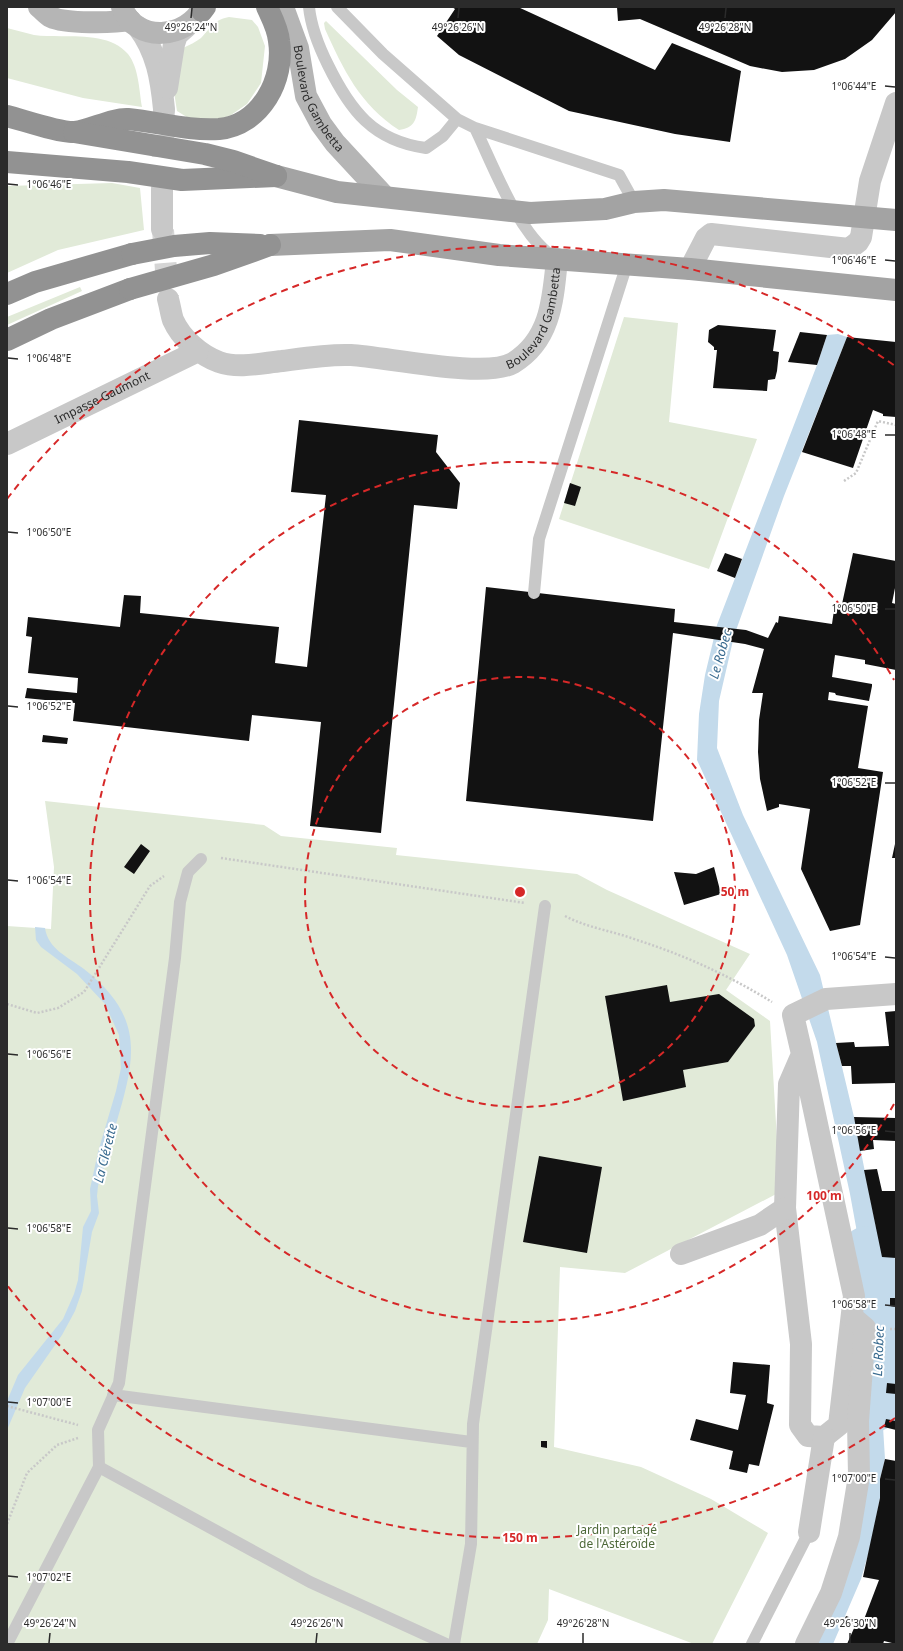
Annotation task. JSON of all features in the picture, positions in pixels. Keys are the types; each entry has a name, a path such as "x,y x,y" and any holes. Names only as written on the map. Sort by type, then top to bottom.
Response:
{"highway":[{"path":"74,132 126,119 200,129 221,129 246,119 258,110 269,95 277,80 280,61 279,40 267,7"},
{"path":"7,116 74,132 205,154 233,161 276,176"},
{"path":"7,162 128,172 182,180 276,176"},
{"path":"7,294 35,282 132,254 174,246 210,242 270,245"},
{"path":"7,340 51,318 130,289 214,266 270,245"}],"main road":[{"path":"276,176 337,192 516,210 530,213 605,209 634,202 687,201 896,220"},
{"path":"270,245 390,240 499,255 690,269 896,290"}],"street":[{"path":"39,7 51,18 65,20 101,23 130,18 152,33 170,33 186,27"},
{"name":"Boulevard Gambetta","path":"283,7 298,48 306,96 321,124 335,144 385,197"},
{"path":"130,18 147,39 161,77 164,109 174,44 177,35 203,8"},
{"path":"690,269 706,238 711,234 849,249 858,242 861,237 865,217 870,181 896,103"},
{"path":"162,190 162,229"},
{"name":"Boulevard Gambetta","path":"168,299 173,320 183,335 198,351 220,362 247,365 304,358 351,355 469,369 496,368 512,364 532,348 542,332 553,304 557,259"},
{"name":"Impasse Gaumont","path":"7,444 198,351"},
{"path":"802,1054 788,1084 785,1208 801,1344 800,1424 808,1436 824,1437 839,1425 854,1296 802,1054 793,1015 826,999 896,994"},
{"path":"681,1254 760,1225 785,1208"},
{"path":"806,1644 832,1593 847,1544 859,1476 858,1421 865,1328 851,1317"},
{"path":"809,1532 824,1437"}],"lane":[{"path":"309,7 310,18 324,56 340,90 356,113 374,128 410,146 426,148 442,136 457,119"},
{"path":"337,7 383,54 457,119 475,128 619,175 634,202"},
{"name":"Boulevard Gambetta","path":"475,128 516,210 540,248 557,259"},
{"path":"534,593 539,539 627,264"},
{"path":"7,1644 99,1466 98,1430 119,1383 175,958 180,902 188,872 201,859"},
{"path":"454,1644 471,1544 471,1442 545,906"},
{"path":"113,1395 471,1442"},
{"path":"99,1466 310,1582 446,1644"},
{"path":"752,1644 809,1532"}],"path":[{"path":"844,481 856,473 878,421 896,425"},
{"path":"7,1004 37,1013 58,1008 84,992 150,886 173,870 201,859 216,857 545,906 579,923 637,939 692,960 762,996 793,1015"},
{"path":"7,1406 98,1430"},
{"path":"7,1524 27,1473 57,1445 98,1430"}],"green space":[{"path":"229,17 252,20 258,27 265,46 261,83 247,104 231,115 216,121 190,119 177,111 174,92 183,48 201,38 212,25 219,20"},
{"path":"326,21 397,90 418,107 415,120 411,126 399,130 385,120 363,98 346,72 325,29 324,23"},
{"path":"7,28 34,35 96,38 119,46 132,60 138,79 142,107 83,98 7,78"},
{"path":"112,183 140,188 144,230 58,250 7,273 7,186"},
{"path":"80,287 82,291 7,325 7,317"},
{"path":"624,317 678,323 669,422 757,439 709,569 559,519"},
{"name":"Jardin partagé de l'Astéroïde","path":"45,801 264,825 281,836 397,848 396,855 577,874 607,890 750,954 726,990 770,1021 780,1192 625,1273 560,1267 554,1447 641,1467 711,1499 768,1533 712,1644 694,1644 549,1589 548,1620 537,1644 7,1644 7,926 51,929 54,867"}],"water":[{"path":"838,334 847,337 784,496 734,636 719,701 717,748 743,815 820,975 854,1117 882,1257 889,1324 869,1323 867,1287 850,1194 817,1042 787,955 697,760 699,714 705,675 717,625 817,365 827,335"},
{"name":"La Clérette","path":"35,927 45,928 50,942 54,947 84,969 104,987 118,1004 126,1021 130,1039 131,1058 123,1100 98,1186 97,1196 99,1213 92,1232 82,1291 75,1311 62,1335 25,1388 7,1430 7,1401 18,1375 63,1319 74,1294 78,1280 83,1227 91,1211 90,1189 98,1152 116,1091 121,1068 119,1035 105,1004 77,974 41,947 36,940"},
{"path":"872,1333 889,1334 883,1427 885,1459 880,1479 880,1498 870,1548 861,1579 833,1644 815,1644 867,1465"}],"building":[{"path":"452,7 518,7 655,70 672,43 741,71 730,142 675,134 569,111 459,55 437,36 455,9"},
{"path":"617,7 896,7 896,12 872,40 845,59 814,70 782,72 750,66 640,19 618,21"},
{"path":"718,325 776,330 773,351 779,352 777,371 775,379 768,380 767,391 713,388 717,350 714,350 714,347 708,342 709,330"},
{"path":"800,332 827,335 817,365 788,362"},
{"path":"847,337 896,342 896,417 883,416 883,414 873,410 853,468 802,452"},
{"path":"299,420 438,435 436,452 460,483 457,509 414,505 381,833 310,826 321,722 252,715 249,741 73,721 75,703 25,698 27,688 77,693 78,678 28,673 32,637 26,636 28,617 120,627 124,595 141,596 140,613 279,627 275,663 307,667 326,495 291,492"},
{"path":"570,483 581,487 575,506 564,503"},
{"path":"725,553 742,559 735,578 717,571"},
{"path":"853,553 896,561 896,583 892,603 896,604 896,670 865,664 865,660 835,655 832,677 872,684 872,686 869,701 836,695 835,693 829,692 828,700 868,706 858,768 883,772 860,925 830,931 801,869 810,809 779,804 779,807 767,811 760,779 758,752 759,720 763,693 752,693 764,649 745,644 673,633 653,821 466,801 486,587 675,609 674,622 746,630 768,638 776,622 778,623 779,616 832,624 835,603 842,604"},
{"path":"43,735 68,738 67,744 42,742"},
{"path":"141,844 150,851 134,874 124,867"},
{"path":"895,844 896,858 892,858"},
{"path":"714,867 721,894 684,905 674,872 696,874"},
{"path":"667,985 670,1002 719,994 754,1019 755,1026 728,1062 683,1070 686,1087 623,1101 605,996"},
{"path":"896,1011 896,1083 852,1084 851,1066 842,1066 836,1043 854,1042 855,1047 889,1046 885,1012"},
{"path":"854,1117 896,1118 896,1141 873,1140 874,1149 860,1151"},
{"path":"539,1156 602,1167 587,1253 523,1242"},
{"path":"877,1169 882,1191 896,1191 896,1258 882,1257 864,1170"},
{"path":"890,1298 896,1298 896,1307 890,1306"},
{"path":"733,1362 770,1365 767,1403 774,1405 759,1466 749,1464 747,1473 729,1469 733,1451 690,1440 696,1419 738,1430 746,1395 730,1393"},
{"path":"887,1383 896,1384 896,1394 886,1393"},
{"path":"886,1419 896,1421 896,1430 884,1427"},
{"path":"541,1441 547,1441 547,1448 541,1447"},
{"path":"885,1459 896,1461 896,1644 884,1641 883,1644 847,1644 855,1626 843,1623 846,1616 863,1622 879,1580 863,1577 880,1498 880,1479"}],"waterway":[{"name":"Le Robec","path":"867,1252 879,1311 874,1406"}],"tunnel":[{"path":"162,190 164,109"},
{"path":"163,230 168,297"}]}
